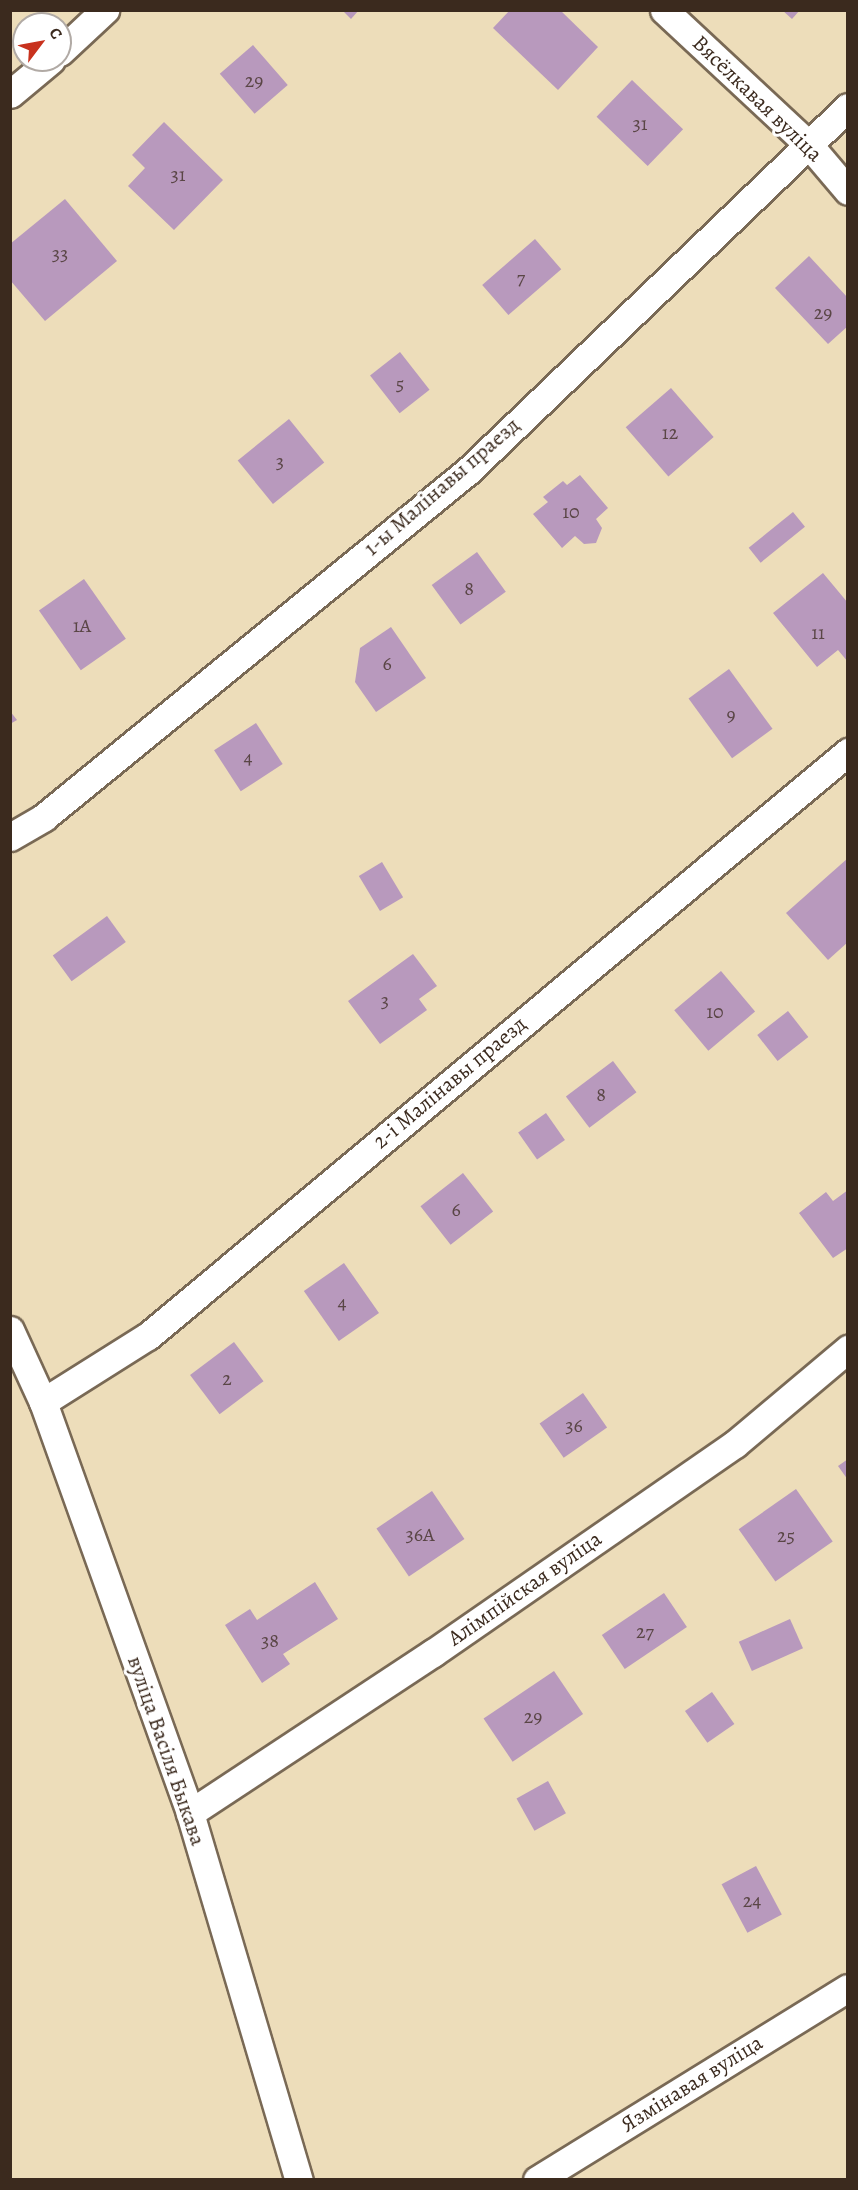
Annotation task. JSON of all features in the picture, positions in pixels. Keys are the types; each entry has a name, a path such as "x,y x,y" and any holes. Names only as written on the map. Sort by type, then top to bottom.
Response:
{"street":[{"path":"72,41 105,10"},
{"name":"Вясёлкавая вуліца","path":"664,10 809,145 848,190"},
{"path":"10,94 37,72"},
{"name":"1-ы Малінавы праезд","path":"10,837 44,816 468,471 848,106"},
{"name":"2-і Малінавы праезд","path":"43,1402 148,1336 848,752"},
{"name":"вуліца Васіля Быкава","path":"10,1330 43,1402 190,1813 299,2180"},
{"name":"Алімпійская вуліца","path":"190,1813 434,1653 735,1444 848,1348"},
{"name":"Язмінавая вуліца","path":"537,2180 848,1988"}],"building":[{"path":"342,10 359,10 351,19"},
{"path":"510,10 560,10 598,47 558,90 493,28"},
{"path":"782,10 800,10 792,19"},
{"path":"253,45 288,85 255,114 220,74"},
{"path":"632,80 683,129 648,166 597,117"},
{"path":"164,122 223,180 174,230 128,186 145,168 132,155"},
{"path":"65,199 117,261 45,321 10,280 10,244"},
{"path":"535,239 561,269 508,315 482,285"},
{"path":"809,256 848,298 848,326 828,344 775,288"},
{"path":"400,352 430,390 400,413 370,375"},
{"path":"671,388 714,437 668,476 626,427"},
{"path":"289,419 324,463 273,504 238,461"},
{"path":"580,475 608,508 596,519 602,528 596,543 584,544 575,536 562,548 533,514 548,502 543,497 563,481 567,485"},
{"path":"793,512 805,527 761,563 749,548"},
{"path":"477,552 506,592 460,625 432,585"},
{"path":"823,573 848,603 848,662 838,650 817,667 773,613"},
{"path":"84,579 126,639 81,670 39,611"},
{"path":"391,627 426,678 376,712 355,682 360,648"},
{"path":"729,669 772,729 732,758 689,698"},
{"path":"10,711 17,720 10,724"},
{"path":"256,723 283,764 241,791 214,750"},
{"path":"848,858 848,942 828,960 786,913"},
{"path":"382,862 403,897 380,911 359,876"},
{"path":"107,916 126,942 72,981 53,955"},
{"path":"413,954 437,986 419,999 427,1010 380,1044 348,1001"},
{"path":"721,971 755,1012 708,1051 674,1010"},
{"path":"788,1011 808,1037 778,1061 757,1035"},
{"path":"613,1061 636,1092 589,1128 566,1097"},
{"path":"546,1113 565,1140 537,1160 518,1133"},
{"path":"463,1173 493,1212 451,1245 420,1206"},
{"path":"848,1190 848,1248 833,1258 799,1213 826,1192 833,1201"},
{"path":"344,1263 379,1313 339,1341 304,1291"},
{"path":"234,1342 263,1381 220,1414 190,1375"},
{"path":"583,1393 607,1427 564,1458 540,1423"},
{"path":"848,1459 848,1480 838,1466"},
{"path":"796,1489 833,1541 775,1582 739,1529"},
{"path":"432,1491 464,1539 409,1577 376,1528"},
{"path":"315,1582 338,1619 283,1654 290,1664 262,1683 225,1625 250,1609 257,1620"},
{"path":"664,1593 687,1627 625,1669 602,1635"},
{"path":"790,1619 803,1648 752,1671 739,1642"},
{"path":"554,1671 583,1714 513,1762 484,1719"},
{"path":"712,1692 734,1724 707,1743 685,1711"},
{"path":"548,1781 566,1813 534,1831 517,1798"},
{"path":"756,1866 782,1915 747,1933 722,1884"}]}
